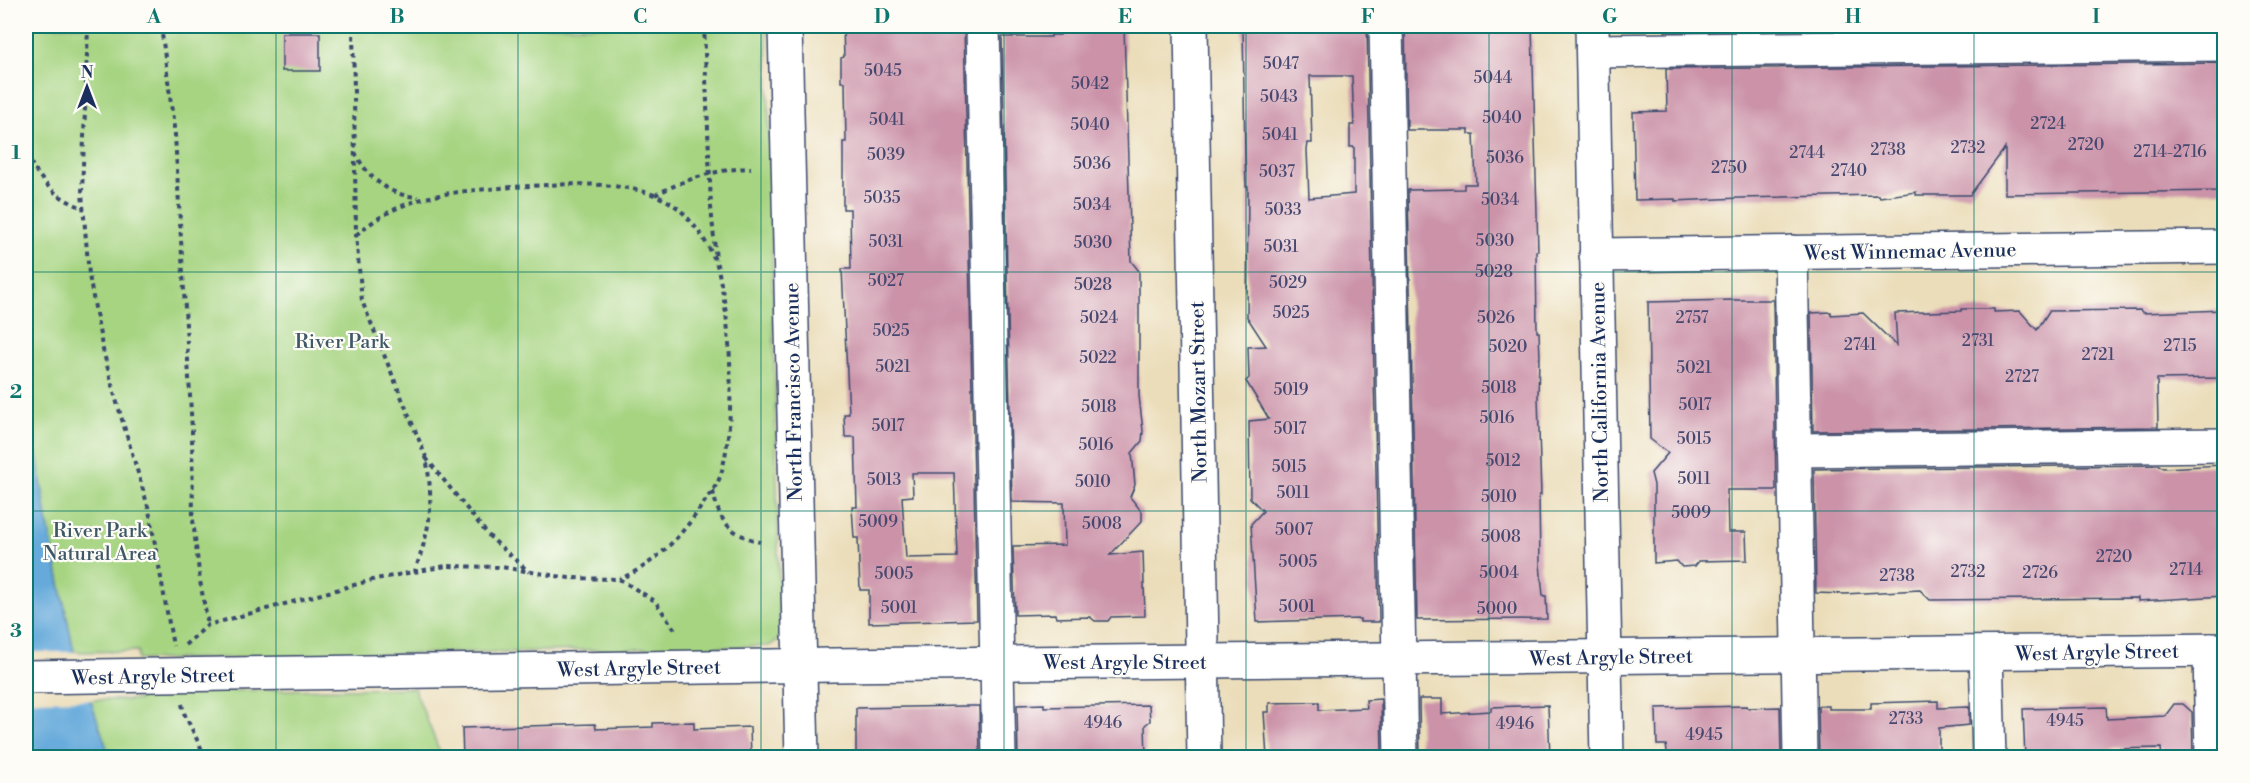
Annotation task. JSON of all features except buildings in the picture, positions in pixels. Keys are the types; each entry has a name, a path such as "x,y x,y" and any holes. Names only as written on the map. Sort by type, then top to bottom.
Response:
{"street":[{"name":"North Francisco Avenue","path":"785,26 802,758"},
{"path":"983,26 999,758"},
{"name":"North Mozart Street","path":"1191,26 1204,758"},
{"path":"1386,26 1401,758"},
{"path":"1592,38 2224,44"},
{"name":"North California Avenue","path":"1592,38 1607,758"},
{"name":"West Winnemac Avenue","path":"1596,255 2224,247"},
{"path":"1791,252 1800,758"},
{"path":"1794,450 2224,445"},
{"name":"West Argyle Street","path":"26,677 800,665 2217,650"},
{"path":"2212,758 2217,650"},
{"path":"1986,653 1989,758"}],"path":[{"path":"88,26 82,172 89,275 102,346 149,510 174,654"},
{"path":"161,26 176,135 192,430 193,520 208,625"},
{"path":"353,26 356,235 362,301 426,457 431,498 431,518 415,571"},
{"path":"183,646 208,625 312,595 415,571 476,566 501,567 569,578 619,579 633,574 648,564 687,527 721,475 731,412 725,306 716,263 704,26"},
{"path":"354,148 362,166 372,177 404,197 422,198 461,191 537,185 601,185 654,195 679,209 700,233 716,263"},
{"path":"26,154 37,175 62,200 83,208"},
{"path":"654,195 682,181 710,173 751,168"},
{"path":"356,235 373,220 422,198"},
{"path":"426,457 489,536 530,573"},
{"path":"713,490 716,508 724,524 760,542"},
{"path":"619,579 656,601 675,630"},
{"path":"179,694 184,713 206,758"}],"green space":[{"name":"River Park","path":"26,26 767,26 780,634 778,640 769,646 138,660 138,651 74,652 48,525 35,443 26,357"},
{"path":"414,688 442,757 110,757 89,700 139,700 139,692"}],"water":[{"path":"26,357 35,443 48,525 74,652 110,757 26,757"}],"pier":[{"path":"26,652 77,652 93,700 26,701"}],"park label":[{"name":"River Park Natural Area","path":"100,542"}]}
